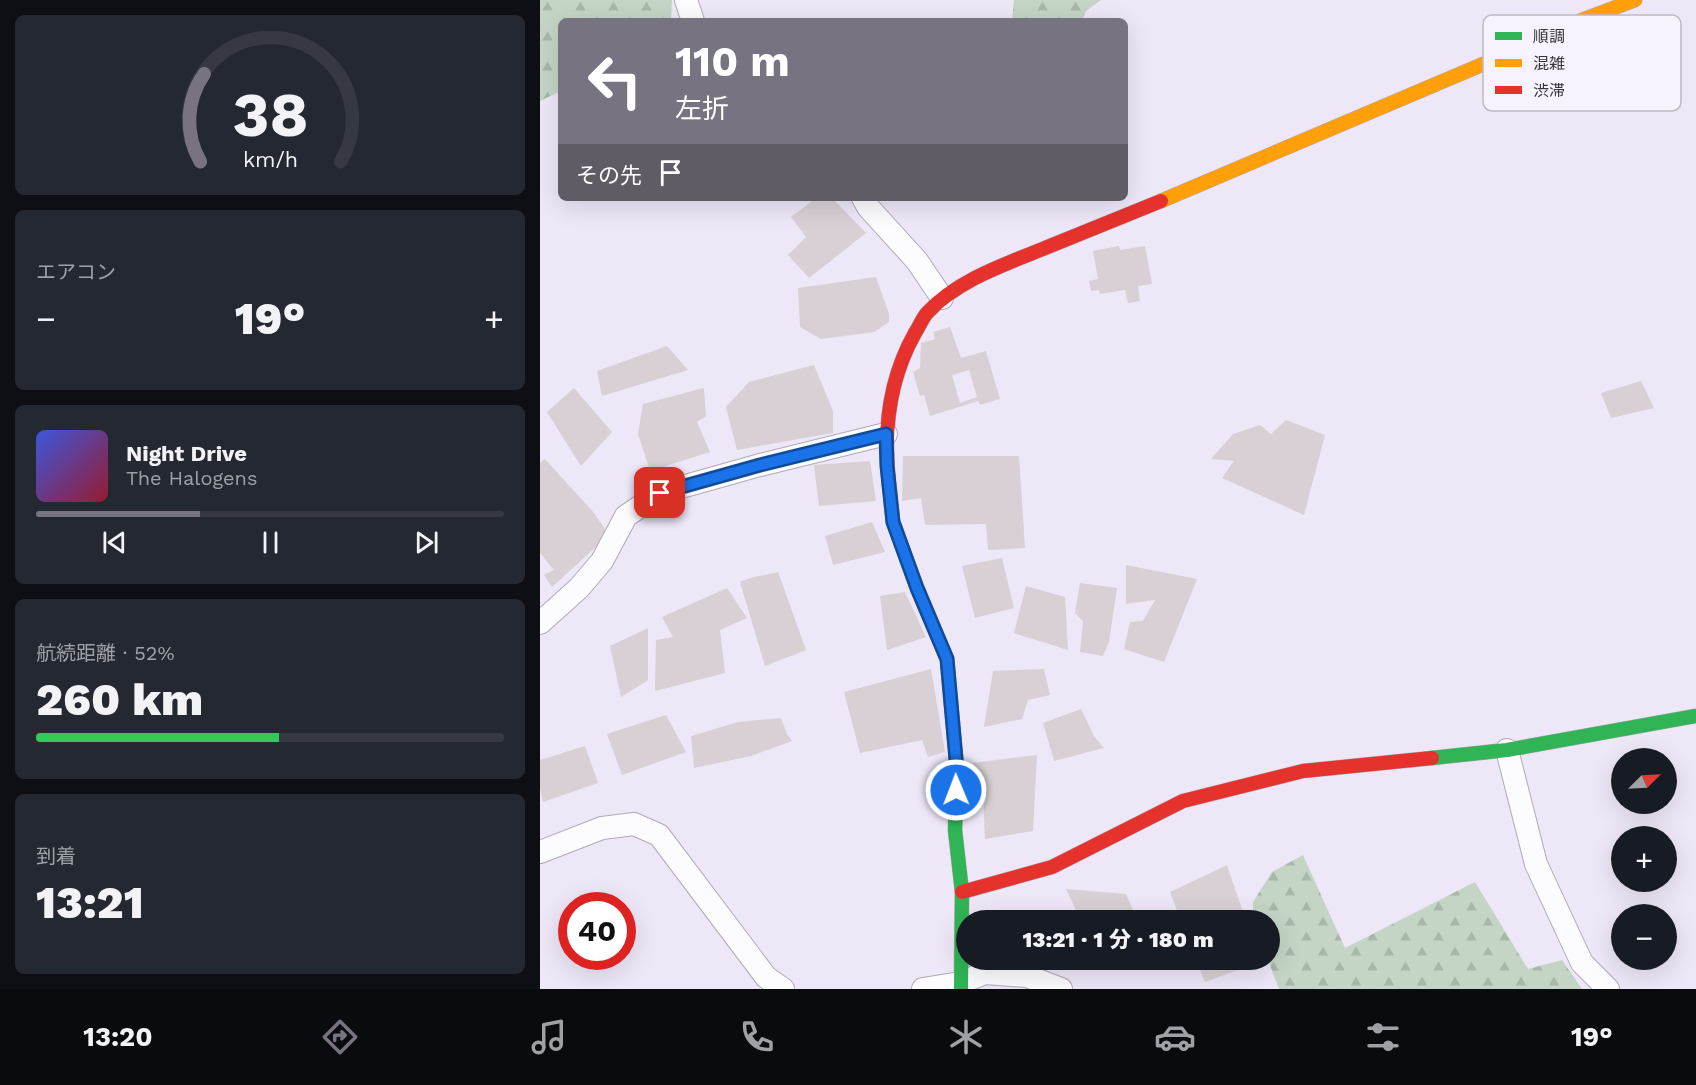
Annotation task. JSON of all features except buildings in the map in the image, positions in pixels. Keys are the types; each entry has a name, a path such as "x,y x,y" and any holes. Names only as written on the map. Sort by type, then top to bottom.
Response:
{"street":[{"path":"686,0 692,18"},
{"path":"1595,15 1635,0"},
{"path":"960,986 962,892 955,831 957,770 947,659 917,588 893,522 887,466 886,434 896,375 905,351 926,314 942,298 996,268 1483,64"},
{"path":"865,201 917,261 942,298"},
{"path":"540,623 579,588 602,561 626,516 660,493 760,465 886,434"},
{"path":"962,892 1052,867 1183,801 1303,771 1507,750 1696,716"},
{"path":"1507,750 1536,864 1582,963 1608,989"},
{"path":"540,852 602,828 634,824 659,835 766,977 783,989"},
{"path":"924,989 960,986 985,973 1027,976 1061,989"}],"green space":[{"path":"540,0 672,0 671,18 558,18 558,92 540,101"},
{"path":"1014,0 1101,0 1086,11 1083,18 1012,18"},
{"path":"1303,855 1345,948 1475,882 1528,969 1562,960 1582,989 1279,989 1272,970 1280,970 1280,910 1253,910 1253,902 1272,872"}],"traffic: fast":[{"path":"889,484 893,522 917,588 947,659 957,770 955,830 962,892 961,989"},
{"path":"1432,758 1507,750 1696,716"}],"traffic: slow":[{"path":"1595,15 1635,0"},
{"path":"1161,201 1483,64"}],"traffic: jam":[{"path":"889,484 888,425 894,387 906,351 927,313 954,291 985,273 1161,201"},
{"path":"962,892 1052,867 1183,801 1303,771 1432,758"}],"route":[{"path":"660,493 760,465 886,434 893,522 917,588 947,659 957,770 956,790"}]}
